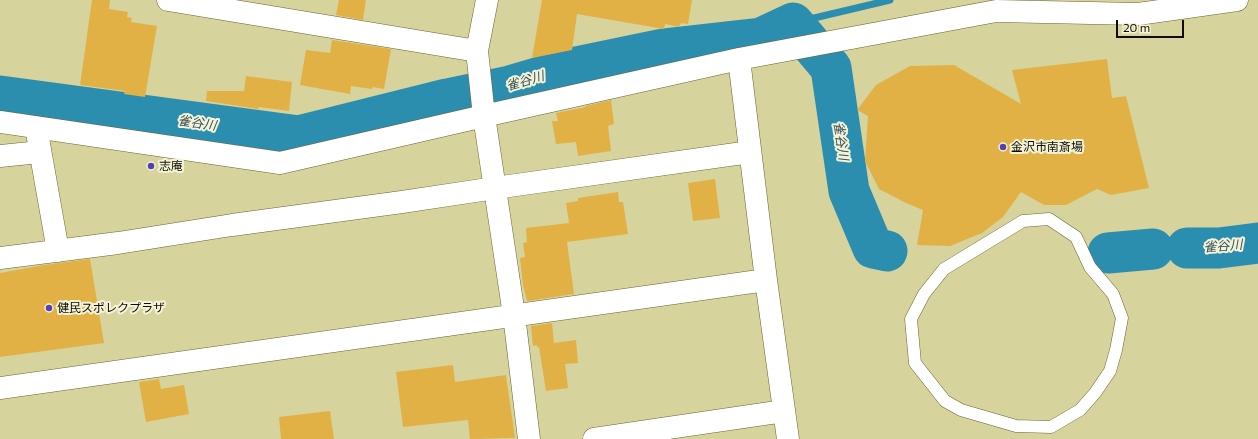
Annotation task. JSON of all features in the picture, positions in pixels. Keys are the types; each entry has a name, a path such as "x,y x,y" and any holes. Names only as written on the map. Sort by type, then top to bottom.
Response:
{"street":[{"path":"168,0 478,61"},
{"path":"486,0 478,61 483,112 514,315 529,439"},
{"path":"0,122 280,163 483,112 800,47 996,11 1138,14 1237,0"},
{"path":"739,60 766,280 788,439"},
{"path":"36,127 58,251"},
{"path":"0,156 40,152"},
{"path":"0,258 750,152"},
{"path":"0,388 766,280"},
{"path":"594,439 784,411"}],"lane":[{"path":"1049,219 1076,237 1090,267 1113,294 1122,318 1116,350 1110,370 1095,393 1080,410 1052,433 1016,426 961,410 945,401 915,363 911,319 924,294 944,269 1023,221 1049,219"}],"building":[{"path":"92,0 110,0 109,9 128,12 127,17 132,18 131,22 157,26 145,97 124,94 125,91 80,85"},
{"path":"339,0 366,0 363,20 336,15"},
{"path":"542,0 692,0 688,24 681,23 679,27 665,24 664,29 577,14 572,50 532,58"},
{"path":"332,40 391,49 384,89 351,86 350,94 300,85 306,50 330,53"},
{"name":"金沢市南斎場","path":"1107,59 1112,98 1126,96 1149,188 1111,195 1097,189 1066,205 1044,205 1021,192 1003,217 982,233 950,246 917,245 923,210 879,189 865,161 868,116 857,110 876,85 910,66 954,65 1021,104 1012,70"},
{"path":"246,76 292,82 289,111 259,107 258,109 206,101 207,91 244,91"},
{"path":"611,100 614,124 608,126 611,151 578,156 576,142 556,144 552,121 558,121 556,113"},
{"path":"715,179 720,218 693,221 688,183"},
{"path":"618,192 619,202 623,202 628,234 567,242 574,294 527,301 523,285 520,258 525,257 523,243 527,242 526,228 569,223 566,203 578,201 578,198"},
{"name":"健民スポレクプラザ","path":"90,259 104,343 0,357 0,273"},
{"path":"552,323 554,343 576,340 578,363 565,364 568,388 546,391 539,347 537,347 537,345 533,346 531,326"},
{"path":"453,365 455,382 506,375 515,438 470,439 468,420 403,427 396,372"},
{"path":"159,379 161,389 184,385 189,414 146,422 139,382"},
{"path":"330,411 334,439 281,439 279,417"}],"waterway":[{"path":"793,23 890,0"},
{"name":"雀谷川","path":"0,96 299,136 447,99 510,86 571,68 663,49 761,38 793,23 831,68 849,191 873,248 887,251"},
{"name":"雀谷川","path":"1187,248 1219,248 1258,243"},
{"name":"雀谷川","path":"1108,253 1153,249"}],"place":[{"name":"金沢市南斎場","path":"1003,147"},
{"name":"志庵","path":"151,166"},
{"name":"健民スポレクプラザ","path":"49,308"}]}
